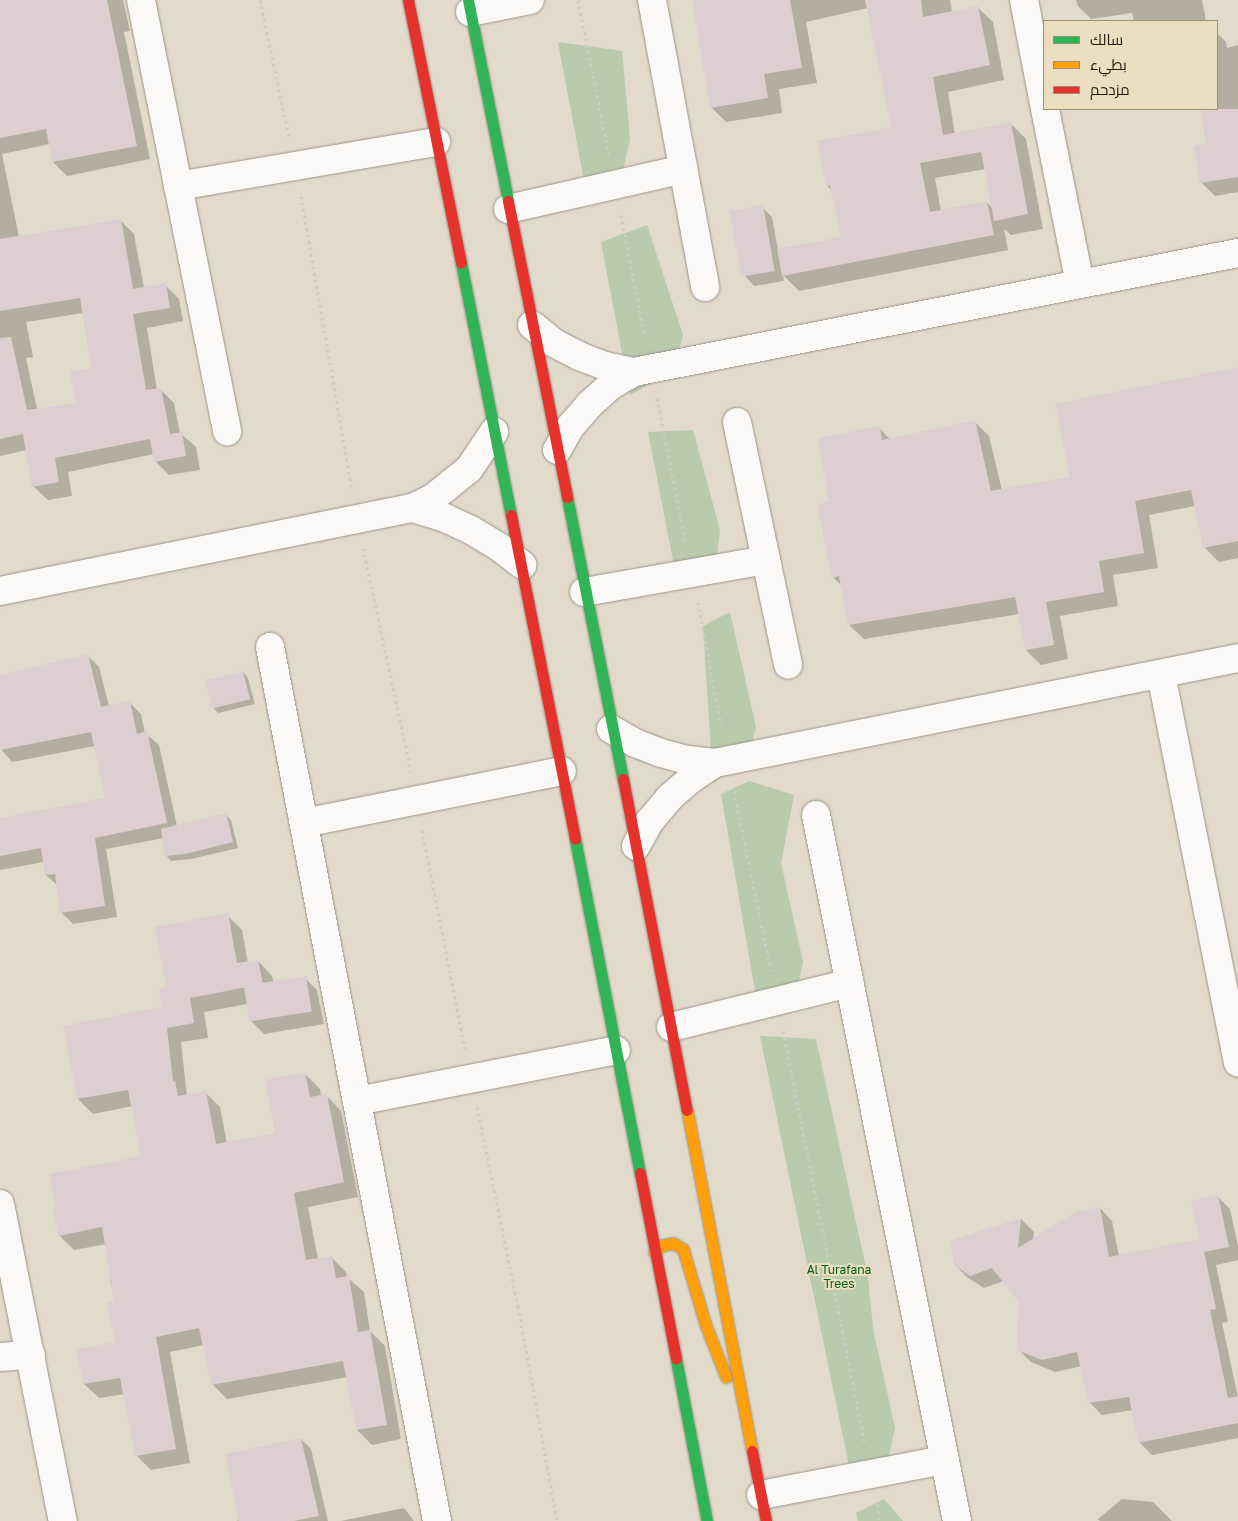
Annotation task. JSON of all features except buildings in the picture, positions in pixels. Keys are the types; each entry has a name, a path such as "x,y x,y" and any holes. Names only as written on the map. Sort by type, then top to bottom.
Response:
{"main road":[{"path":"408,0 522,565 706,1521"},
{"path":"469,6 611,729 636,846 763,1508"},
{"path":"654,1252 663,1245 673,1243 683,1249 716,1353 744,1409"}],"street":[{"path":"141,0 227,432"},
{"path":"469,6 530,0"},
{"path":"652,0 705,287"},
{"path":"1024,0 1043,99"},
{"path":"1045,110 1080,284"},
{"path":"178,186 436,142"},
{"path":"508,209 684,170"},
{"path":"557,450 571,426 589,405 610,386 634,372 1238,252"},
{"path":"532,325 554,343 579,356 605,366 634,372"},
{"path":"737,422 788,665"},
{"path":"0,591 413,508 433,498 469,469 494,432"},
{"path":"413,508 443,517 472,530 498,546 522,565"},
{"path":"584,592 766,560"},
{"path":"270,647 437,1521"},
{"path":"611,729 635,743 661,753 688,760 715,763 1238,658"},
{"path":"1161,674 1238,1057"},
{"path":"636,846 650,821 669,798 691,779 715,763"},
{"path":"304,823 562,771"},
{"path":"816,814 957,1521"},
{"path":"671,1027 850,983"},
{"path":"357,1101 616,1050"},
{"path":"0,1204 63,1521"},
{"path":"0,1357 31,1355"},
{"path":"763,1508 945,1460"}],"path":[{"path":"260,0 296,166 357,520 417,800 471,1079 518,1306 557,1521"}],"green space":[{"path":"558,42 622,51 630,139 623,171 587,196"},
{"path":"647,225 683,335 674,371 630,395 601,242"},
{"path":"693,430 720,530 716,563 678,586 648,432"},
{"path":"730,612 756,727 748,758 713,783 703,626"},
{"path":"749,781 794,795 781,863 803,962 796,995 760,1019 721,794"},
{"name":"Al Turafana Trees","path":"760,1036 816,1039 868,1277 873,1329 895,1428 888,1460 853,1485"},
{"path":"884,1499 903,1521 858,1521 856,1513"}],"traffic: fast":[{"path":"468,0 508,201"},
{"path":"461,263 511,515"},
{"path":"567,497 623,779"},
{"path":"575,839 640,1173"},
{"path":"676,1359 707,1521"}],"traffic: slow":[{"path":"687,1110 752,1451"},
{"path":"654,1252 663,1245 673,1243 683,1249 706,1326 726,1377"}],"traffic: jam":[{"path":"408,0 461,263"},
{"path":"508,201 567,497"},
{"path":"511,515 575,839"},
{"path":"623,779 687,1110"},
{"path":"640,1173 676,1359"},
{"path":"752,1451 766,1521"}]}
